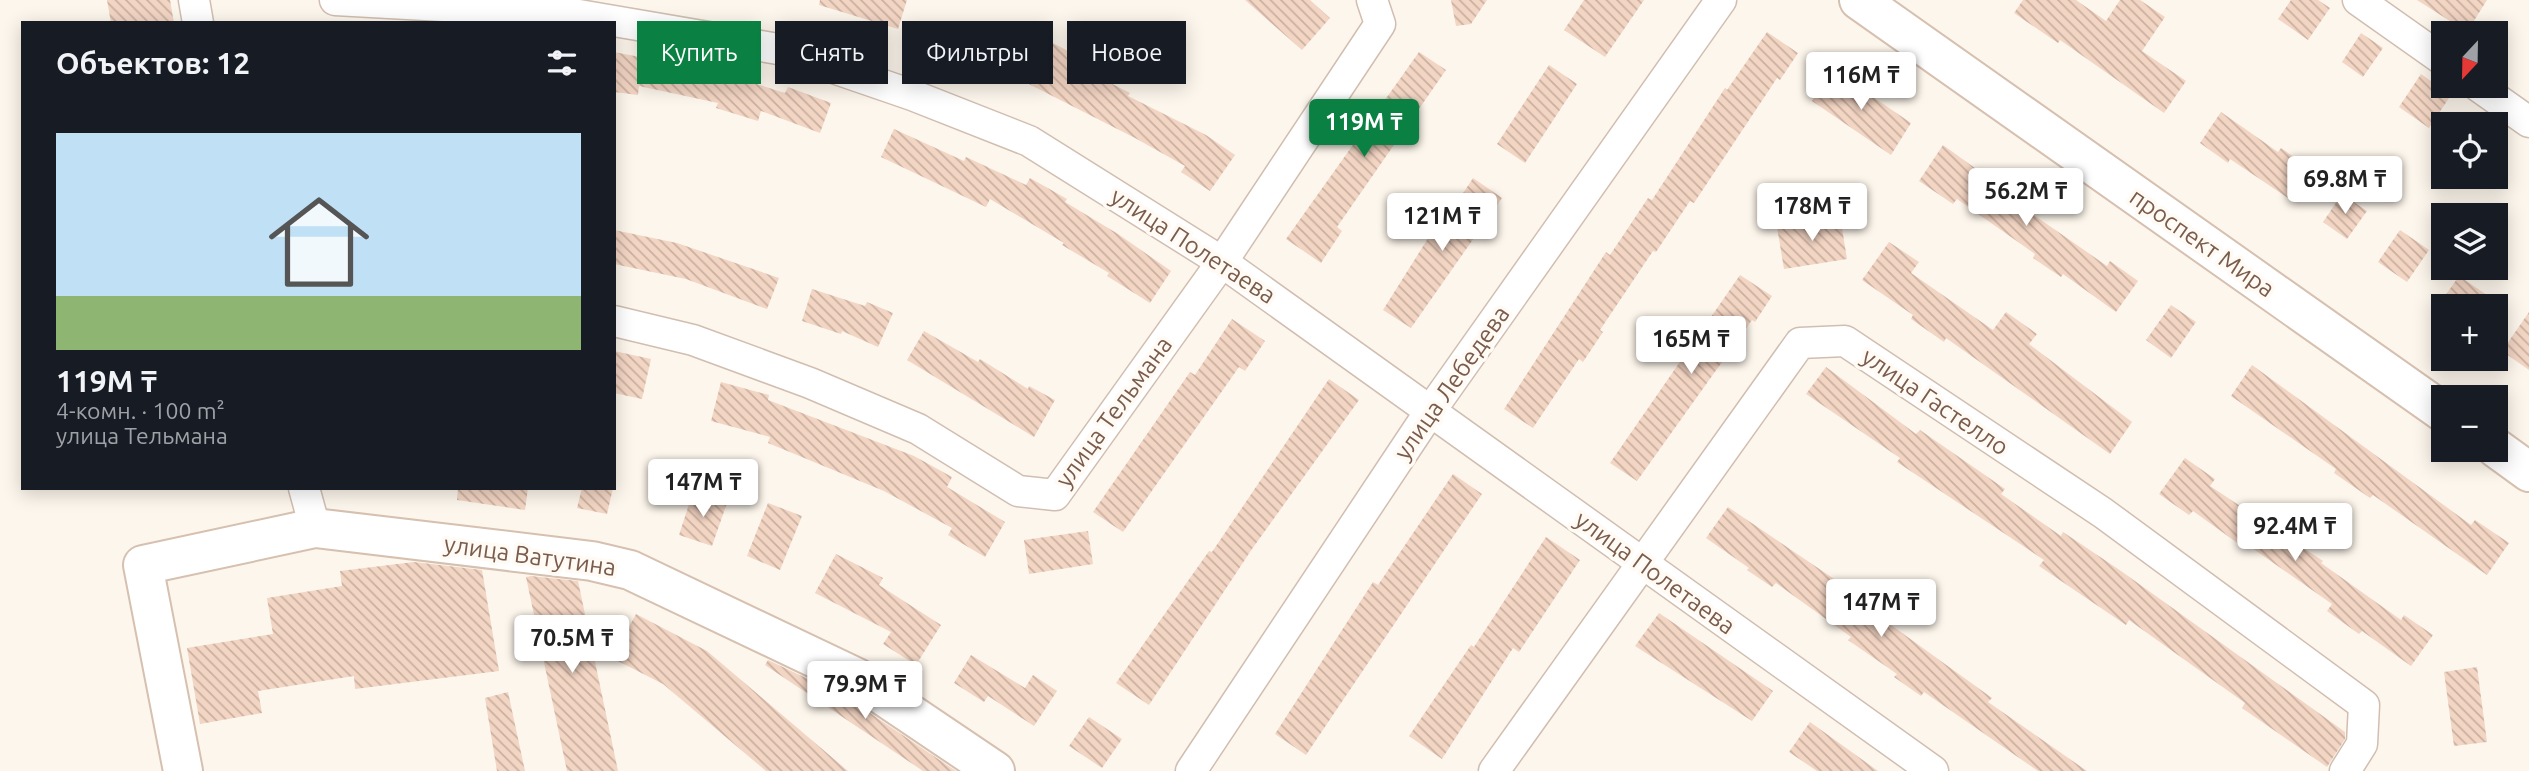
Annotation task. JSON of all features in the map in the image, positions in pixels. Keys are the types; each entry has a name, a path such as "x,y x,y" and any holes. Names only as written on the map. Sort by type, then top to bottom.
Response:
{"street":[{"path":"194,0 198,21"},
{"name":"улица Полетаева","path":"335,0 567,13 614,21"},
{"name":"улица Тельмана","path":"616,321 693,340 810,383 918,429 1018,491 1055,495 1223,262 1380,24 1372,0"},
{"name":"улица Лебедева","path":"1191,771 1431,410 1721,0"},
{"name":"проспект Мира","path":"1859,0 2431,404"},
{"path":"2358,0 2431,52"},
{"name":"улица Полетаева","path":"616,21 778,49 912,95 1028,141 1223,262 1642,565 1933,771"},
{"path":"2496,98 2529,122"},
{"name":"улица Гастелло","path":"1494,771 1800,344 1845,341 2103,513 2364,705 2362,744 2345,771"},
{"path":"2508,457 2529,472"},
{"path":"305,490 315,528"},
{"name":"улица Ватутина","path":"183,771 143,565 315,528 546,555 630,570 857,678 995,771"}],"building":[{"path":"107,0 170,0 174,21 111,21"},
{"path":"820,0 907,0 898,29 888,26 888,21 872,21 819,5"},
{"path":"1245,0 1310,0 1330,18 1302,50"},
{"path":"1451,0 1487,0 1471,24 1456,26"},
{"path":"1584,0 1644,0 1605,57 1564,30"},
{"path":"2023,0 2076,0 2106,21 2120,0 2140,0 2165,17 2142,51 2186,81 2164,113 2060,40 2058,43 2014,13"},
{"path":"2291,0 2318,0 2330,8 2308,40 2278,19"},
{"path":"2417,0 2487,0 2474,21 2450,21"},
{"path":"1767,32 1798,53 1780,80 1777,78 1694,203 1690,201 1656,252 1653,251 1600,330 1603,332 1583,362 1579,359 1533,428 1504,409 1606,252 1610,255 1648,198 1652,200 1725,88 1727,90"},
{"path":"2361,33 2383,48 2363,77 2342,62"},
{"path":"1053,43 1067,50 1067,84 1112,84 1130,93 1128,96 1206,135 1235,155 1210,191 1181,172 1185,166 1029,84 1053,84"},
{"path":"616,52 637,56 637,84 757,84 785,93 788,87 831,103 820,133 761,111 758,121 716,108 718,103 639,86 638,95 616,92"},
{"path":"1419,52 1446,70 1337,227 1342,231 1321,263 1286,239"},
{"path":"1549,65 1577,84 1525,163 1497,144"},
{"path":"1832,69 1911,123 1891,155 1812,101"},
{"path":"2421,74 2431,81 2431,98 2449,98 2440,112 2431,112 2429,128 2399,107"},
{"path":"2221,112 2278,152 2281,148 2310,168 2288,198 2230,159 2228,163 2200,143"},
{"path":"894,129 964,161 966,157 1026,185 1030,178 1067,199 1065,202 1171,271 1150,303 1107,276 1109,273 1062,245 1064,243 990,199 986,207 881,157"},
{"path":"1943,145 2033,210 2031,213 2107,266 2110,261 2138,281 2116,312 2063,274 2061,277 2033,258 2035,254 1957,199 1953,204 1919,181"},
{"path":"1473,178 1502,198 1411,328 1383,310 1437,224 1441,227"},
{"path":"2342,194 2367,211 2347,239 2323,222"},
{"path":"1840,216 1847,259 1784,269 1777,227"},
{"path":"616,230 677,243 779,278 767,309 686,279 616,264"},
{"path":"2400,230 2429,250 2407,282 2378,262"},
{"path":"1889,242 1919,262 1911,273 1993,330 2006,312 2037,334 2029,344 2132,422 2110,454 1946,338 1944,342 1911,319 1913,315 1862,280"},
{"path":"1740,275 1772,296 1637,481 1610,463"},
{"path":"2456,280 2465,280 2485,294 2446,294"},
{"path":"812,289 865,306 867,302 893,313 878,347 842,331 841,334 802,321"},
{"path":"2171,305 2196,322 2171,358 2146,340"},
{"path":"2529,312 2529,370 2508,355 2508,342"},
{"path":"1232,319 1265,341 1245,371 1239,367 1123,532 1093,512 1190,372 1195,375"},
{"path":"924,331 978,362 980,359 1028,389 1029,386 1055,400 1034,437 907,360"},
{"path":"616,351 651,359 642,399 616,393"},
{"path":"2252,365 2471,525 2475,520 2509,543 2487,575 2373,495 2370,498 2334,473 2336,469 2231,396"},
{"path":"1826,367 1916,434 1920,430 2005,489 2001,494 2061,536 2063,532 2121,571 2345,732 2345,739 2327,767 2242,708 2245,703 2129,620 2126,625 2039,566 2044,560 1897,462 1900,458 1806,394"},
{"path":"1329,379 1359,400 1252,549 1149,705 1116,683 1209,551 1212,552"},
{"path":"721,382 769,395 768,400 914,456 952,477 947,487 1005,522 985,557 948,535 952,528 884,491 768,443 770,437 711,421"},
{"path":"2185,458 2215,479 2210,486 2323,561 2321,563 2401,620 2404,615 2433,635 2411,666 2362,631 2359,634 2327,611 2332,604 2245,543 2243,547 2193,511 2189,515 2159,494"},
{"path":"1453,474 1482,494 1306,755 1275,734 1373,582 1378,585"},
{"path":"458,490 528,490 525,510 457,500"},
{"path":"582,490 613,490 607,514 577,508"},
{"path":"693,492 727,503 712,546 679,535"},
{"path":"768,503 802,516 780,570 747,556"},
{"path":"1728,507 1846,587 1844,591 1992,698 1988,702 2087,771 2038,771 1924,692 1921,696 1894,677 1897,674 1848,640 1851,637 1776,583 1772,587 1747,570 1749,568 1706,538"},
{"path":"1088,531 1093,564 1029,574 1024,540"},
{"path":"1546,537 1580,560 1519,652 1513,648 1442,759 1409,736 1471,645 1474,647"},
{"path":"836,554 883,578 879,585 941,625 916,665 883,644 891,632 815,593"},
{"path":"414,562 482,570 499,671 355,689 354,676 258,691 262,713 200,724 187,648 273,634 267,598 342,586 340,571"},
{"path":"526,577 578,581 618,771 567,771"},
{"path":"1659,613 1773,691 1752,721 1635,646"},
{"path":"636,614 707,651 848,771 766,771 663,684 612,658"},
{"path":"971,655 1025,688 1033,675 1057,691 1034,726 988,696 984,702 954,683"},
{"path":"768,660 846,697 956,771 923,771 765,665"},
{"path":"2477,667 2487,742 2454,746 2444,672"},
{"path":"508,692 525,771 497,771 485,698"},
{"path":"1089,717 1122,739 1102,768 1069,746"},
{"path":"1810,722 1878,771 1817,771 1789,752"}]}
